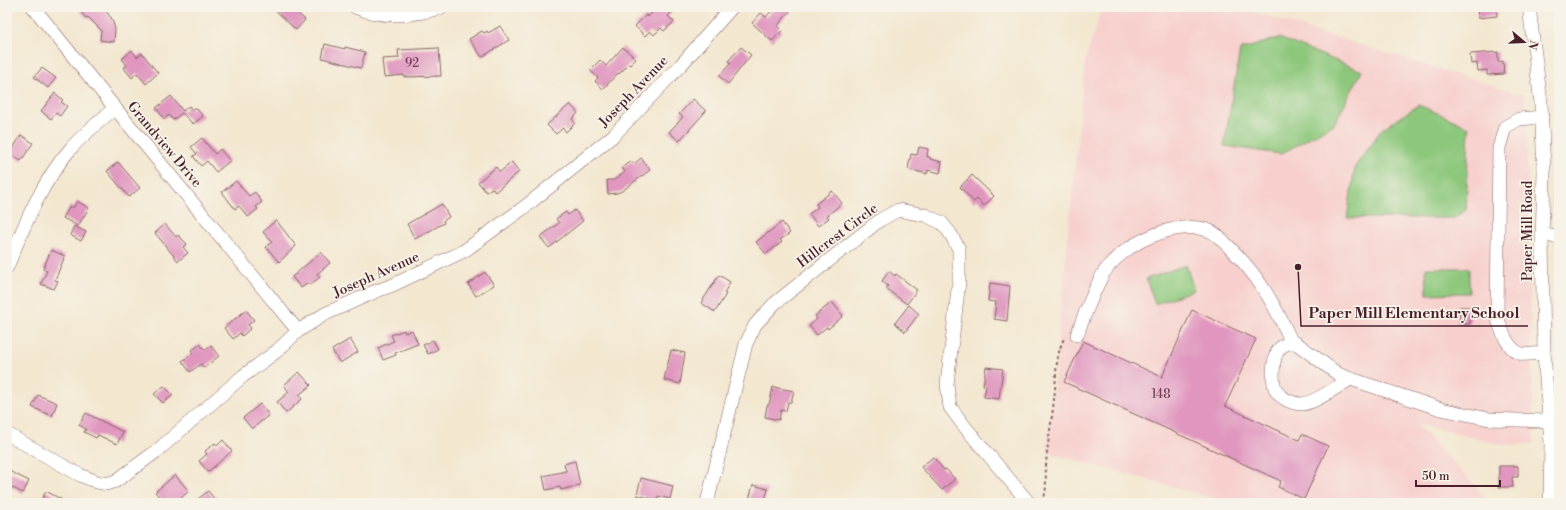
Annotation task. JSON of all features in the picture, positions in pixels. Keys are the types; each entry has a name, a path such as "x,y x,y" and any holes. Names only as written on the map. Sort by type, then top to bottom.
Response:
{"street":[{"path":"33,7 115,108"},
{"path":"355,7 380,14 396,15 423,12 442,7"},
{"name":"Joseph Avenue","path":"7,434 80,475 106,484 116,481 158,450 237,380 277,350 298,331 326,314 393,285 464,251 526,206 614,135 680,66 732,7"},
{"name":"Paper Mill Road","path":"1529,7 1539,80 1542,117 1544,172 1542,234 1544,353 1551,443 1550,503"},
{"name":"Grandview Drive","path":"7,267 36,204 55,170 73,147 115,108 298,331"},
{"path":"1542,117 1519,119 1505,127 1499,148 1497,316 1502,333 1510,345 1522,354 1544,353"},
{"name":"Hillcrest Circle","path":"707,503 746,344 755,325 780,299 880,220 898,210 925,215 942,223 950,233 959,249 959,281 947,384 950,408 1029,503"},
{"path":"1077,336 1104,273 1120,255 1136,244 1154,235 1173,229 1194,228 1211,232 1245,262 1268,292 1292,343"},
{"path":"1542,234 1559,238"},
{"path":"1351,379 1312,402 1302,404 1283,398 1277,392 1273,374 1279,349 1288,343 1292,343 1296,344 1338,374 1441,409 1489,419 1549,421"}],"path":[{"path":"1042,502 1045,497 1046,465 1060,346 1068,331 1077,336"}],"shaded area":[{"path":"1102,7 1236,7 1524,95 1526,111 1534,444 1503,445 1416,424 1485,496 1477,503 1230,503 1047,452 1085,62"}],"green space":[{"path":"1279,38 1362,71 1334,124 1281,154 1224,146 1240,50"},
{"path":"1419,105 1469,127 1466,210 1454,218 1347,218 1355,167 1382,129"},
{"path":"1186,265 1194,290 1155,304 1146,279"},
{"path":"1426,268 1469,268 1469,293 1427,294"}],"building":[{"path":"77,7 103,7 112,19 115,29 114,42 100,40 101,30 88,17 86,18"},
{"path":"272,7 291,7 305,20 296,30"},
{"path":"658,7 677,7 668,16 674,22 664,31 661,28 654,35 650,31 645,36 635,26 646,15 648,17"},
{"path":"775,7 794,7 777,26 782,31 772,41 752,23 761,13 766,17"},
{"path":"1477,7 1496,7 1497,16 1478,18"},
{"path":"500,26 509,40 482,57 469,39 482,31 484,33 487,31 488,33"},
{"path":"325,44 365,52 361,68 322,58"},
{"path":"623,47 636,59 619,74 618,73 603,89 595,81 598,78 590,70 600,60 606,66"},
{"path":"741,47 751,55 728,84 719,76 731,63 728,61"},
{"path":"439,48 441,76 404,77 404,75 384,77 382,59 399,58 398,50"},
{"path":"132,50 137,57 142,53 158,73 146,84 137,73 132,78 124,68 127,65 122,59"},
{"path":"1498,52 1498,62 1503,61 1504,74 1487,75 1487,70 1478,71 1477,63 1471,64 1470,54"},
{"path":"42,68 56,78 48,88 34,77"},
{"path":"55,93 63,100 61,102 67,106 60,116 56,113 51,119 41,111"},
{"path":"171,96 183,111 189,106 192,110 195,107 203,116 193,124 182,113 173,120 169,115 164,119 156,108"},
{"path":"693,99 706,111 679,141 669,132 683,117 679,114"},
{"path":"570,104 578,113 572,119 575,123 566,132 563,128 556,134 547,125"},
{"path":"21,135 33,143 21,161 10,154"},
{"path":"202,138 215,154 220,149 230,161 216,172 207,161 201,166 193,156 197,154 191,147"},
{"path":"919,147 928,149 927,157 930,157 930,159 942,162 940,173 928,170 927,174 908,169 911,154 917,155"},
{"path":"641,158 650,170 622,191 608,194 607,180 614,180 625,172 622,168 632,161 634,164"},
{"path":"118,162 140,188 129,197 107,171"},
{"path":"512,162 519,172 495,192 492,188 486,192 478,182 496,167 500,172"},
{"path":"972,175 994,196 984,206 977,199 974,202 960,187"},
{"path":"236,181 249,196 255,192 262,202 256,207 258,209 248,217 239,206 235,209 222,192"},
{"path":"832,191 842,203 827,216 829,218 818,226 809,214 818,207 816,204"},
{"path":"77,201 89,208 78,226 63,218 70,206 73,208"},
{"path":"442,204 449,217 443,221 444,223 415,239 407,224"},
{"path":"575,210 583,221 549,248 540,237 559,223 556,219 566,212 568,215"},
{"path":"276,220 296,246 279,262 266,247 272,242 263,232"},
{"path":"782,222 790,233 780,240 782,242 766,254 756,242"},
{"path":"165,224 176,237 178,235 187,244 183,247 188,253 178,261 155,233"},
{"path":"74,226 86,232 81,241 70,235"},
{"path":"51,250 65,256 55,280 58,281 54,289 41,284 47,271 43,269"},
{"path":"321,252 330,263 317,274 320,277 310,285 308,283 301,288 292,277"},
{"path":"889,271 895,276 896,274 917,290 907,304 886,289 888,286 882,281"},
{"path":"485,272 494,285 476,296 468,284"},
{"path":"719,275 730,282 724,293 726,294 715,312 701,303"},
{"path":"990,283 1010,286 1007,321 994,319 996,302 988,301"},
{"path":"832,302 843,316 828,329 827,327 817,335 809,326 817,319 815,316"},
{"path":"909,305 919,314 905,332 895,323"},
{"path":"1460,307 1471,307 1470,324 1459,324"},
{"path":"246,310 254,320 248,325 251,328 242,336 240,333 233,339 224,328"},
{"path":"1192,310 1256,339 1225,406 1299,440 1302,434 1328,446 1304,499 1278,487 1281,481 1064,382 1083,341 1162,377"},
{"path":"404,330 405,333 412,330 418,344 395,353 396,355 383,360 378,348 394,341 391,335"},
{"path":"350,339 358,352 340,363 332,350"},
{"path":"433,340 438,349 428,354 423,345"},
{"path":"200,344 205,350 211,346 219,356 204,368 201,364 190,372 182,361 193,353 191,351"},
{"path":"671,350 685,353 680,384 664,380"},
{"path":"986,367 1003,369 999,399 984,397 986,386 983,385"},
{"path":"299,372 311,385 299,395 302,399 286,413 277,402 289,392 284,385"},
{"path":"164,386 173,395 163,403 154,394"},
{"path":"773,387 794,391 791,402 788,402 786,411 781,410 779,420 765,417"},
{"path":"38,395 57,403 52,416 32,407"},
{"path":"260,404 269,415 252,429 243,418"},
{"path":"86,413 123,432 117,444 98,435 96,438 84,432 86,429 79,425"},
{"path":"223,440 232,451 208,472 199,461 207,454 205,451 215,443 217,446"},
{"path":"933,457 944,470 946,469 955,479 942,490 921,467"},
{"path":"575,461 580,485 561,490 560,487 546,490 543,476 566,471 564,464"},
{"path":"1499,466 1518,466 1518,477 1512,477 1513,487 1499,487"},
{"path":"7,470 29,481 23,493 7,485"},
{"path":"175,475 189,491 175,503 165,503 155,492"},
{"path":"641,478 673,486 670,499 658,496 657,500 637,495"},
{"path":"753,485 768,489 764,503 748,503"},
{"path":"46,491 68,503 40,503"},
{"path":"208,491 218,503 193,503"}],"place":[{"name":"Paper Mill Elementary School","path":"1298,267"}]}
